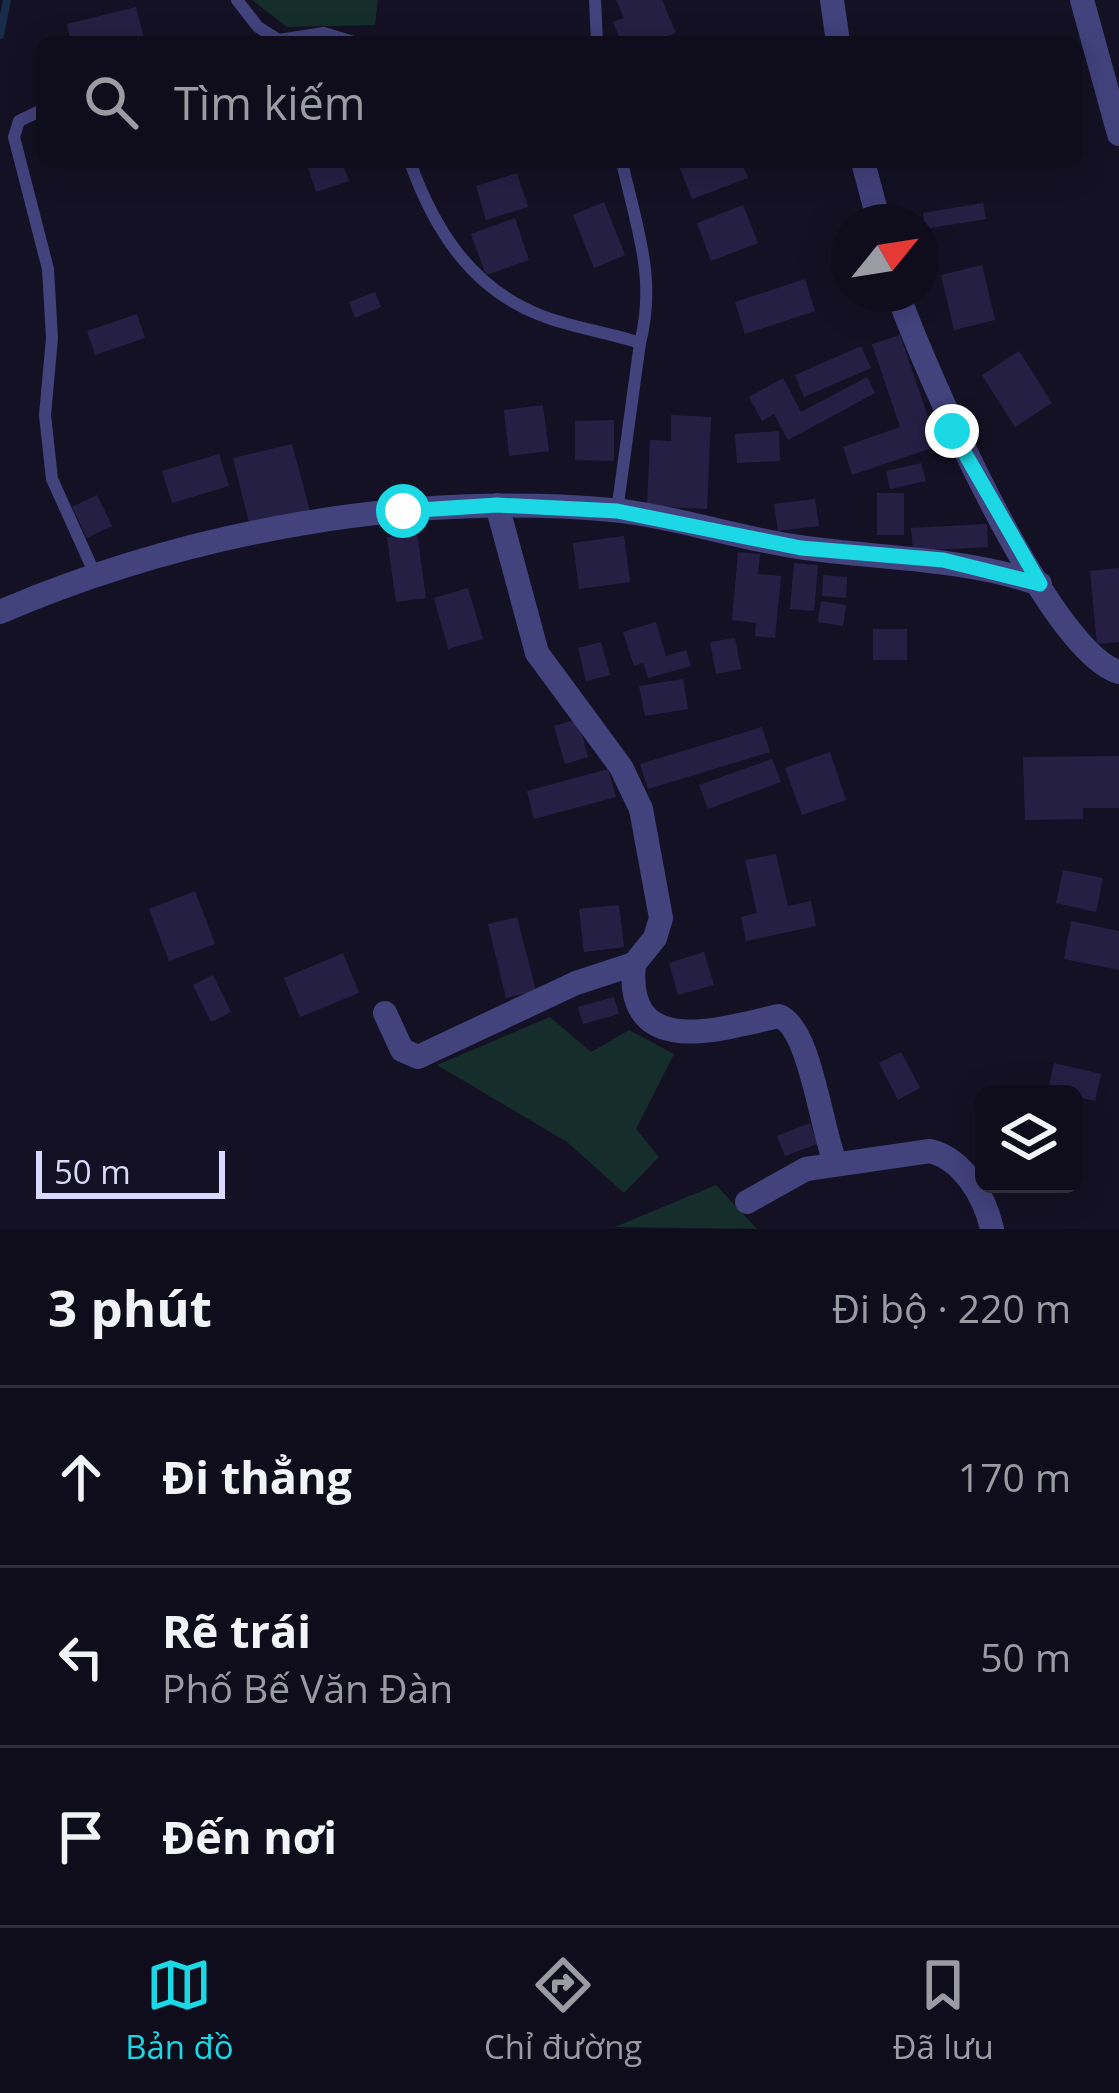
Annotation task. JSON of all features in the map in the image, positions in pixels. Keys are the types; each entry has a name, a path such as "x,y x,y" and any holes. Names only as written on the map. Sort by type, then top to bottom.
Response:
{"street":[{"path":"832,0 837,36"},
{"path":"1082,0 1119,134"},
{"path":"864,168 874,204"},
{"path":"905,312 952,431 1040,584 1086,652 1119,672"},
{"path":"385,1013 402,1050 418,1057 576,983 634,964 655,938 661,918 641,809 621,767 537,653 497,505"},
{"path":"0,612 94,572 183,548 335,520 497,505 617,511 801,548 943,560 1040,584"},
{"path":"634,964 638,1002 651,1021 674,1034 779,1016 791,1020 802,1035 820,1124 835,1162"},
{"path":"747,1202 789,1177 835,1162 930,1151 948,1155 988,1210 992,1229"}],"lane":[{"path":"237,0 270,36"},
{"path":"595,0 597,36"},
{"path":"36,113 19,121 14,137 49,269 52,338 44,415 52,479 94,572"},
{"path":"413,168 449,244 475,276 542,316 640,343"},
{"path":"617,511 640,343 650,304 648,263 624,168"}],"green space":[{"path":"252,0 378,0 375,25 287,27"},
{"path":"550,1017 591,1052 629,1030 674,1054 636,1129 659,1157 624,1193 567,1142 437,1065"},
{"path":"716,1185 757,1229 615,1227"}],"building":[{"path":"616,0 662,0 676,33 619,36 613,22 624,18"},
{"path":"136,7 143,36 70,36 67,24"},
{"path":"308,168 344,168 349,181 316,192"},
{"path":"680,168 744,168 748,178 692,199"},
{"path":"517,173 528,207 486,220 476,186"},
{"path":"604,202 625,255 594,268 573,215"},
{"path":"983,203 986,219 939,227 939,210"},
{"path":"743,205 758,243 711,261 697,223"},
{"path":"515,218 529,260 486,275 471,234"},
{"path":"982,265 995,320 954,330 941,275"},
{"path":"805,279 815,311 745,334 735,302"},
{"path":"375,292 381,307 355,318 349,302"},
{"path":"137,314 145,338 95,355 87,331"},
{"path":"900,335 938,446 852,475 843,447 900,427 872,344"},
{"path":"861,346 871,368 804,397 795,375"},
{"path":"1019,351 1052,403 1015,427 982,375"},
{"path":"867,377 875,393 788,440 774,414 762,421 749,397 783,378 801,412"},
{"path":"543,405 549,451 509,456 504,410"},
{"path":"671,415 711,417 707,509 647,506 650,440 671,441"},
{"path":"614,420 614,461 575,460 575,421"},
{"path":"779,431 780,461 737,463 735,434"},
{"path":"292,444 310,511 250,526 233,458"},
{"path":"219,454 229,486 172,503 162,471"},
{"path":"921,463 926,481 890,489 886,471"},
{"path":"877,493 904,493 904,535 877,535"},
{"path":"97,495 112,526 87,538 72,507"},
{"path":"815,499 819,526 778,531 774,504"},
{"path":"987,524 988,547 913,551 911,528"},
{"path":"417,533 426,598 396,602 387,537"},
{"path":"624,536 630,582 579,589 573,543"},
{"path":"738,552 760,554 758,574 781,576 775,638 755,636 756,623 732,620"},
{"path":"794,563 818,565 814,611 790,609"},
{"path":"1119,568 1119,642 1097,644 1090,571"},
{"path":"823,575 847,577 846,598 822,596"},
{"path":"468,588 483,639 448,649 434,598"},
{"path":"821,601 846,605 843,626 818,622"},
{"path":"656,622 666,656 686,650 691,666 648,678 643,663 634,666 623,632"},
{"path":"873,629 907,629 907,660 873,660"},
{"path":"735,638 741,669 716,674 710,642"},
{"path":"601,642 610,675 586,681 578,648"},
{"path":"683,679 688,709 645,716 639,686"},
{"path":"578,719 588,757 565,764 554,726"},
{"path":"762,727 770,752 648,789 640,764"},
{"path":"830,752 846,800 802,815 785,768"},
{"path":"1119,756 1119,808 1083,808 1083,819 1025,820 1023,757"},
{"path":"772,759 781,782 708,809 699,785"},
{"path":"608,769 616,797 534,819 527,791"},
{"path":"776,854 788,906 811,901 816,926 746,941 741,917 757,913 745,860"},
{"path":"1063,870 1103,878 1096,912 1056,903"},
{"path":"195,891 215,944 169,961 149,909"},
{"path":"619,905 624,947 584,952 579,909"},
{"path":"517,917 536,991 506,998 488,924"},
{"path":"1071,921 1119,931 1119,970 1064,959"},
{"path":"704,952 714,985 678,995 669,963"},
{"path":"343,953 359,993 300,1017 284,978"},
{"path":"213,975 231,1012 211,1022 193,985"},
{"path":"614,997 619,1014 583,1024 578,1007"},
{"path":"901,1052 920,1088 898,1100 879,1063"},
{"path":"1054,1063 1101,1074 1095,1101 1083,1098 1083,1085 1049,1085"},
{"path":"810,1123 817,1144 785,1156 777,1136"}],"waterway":[{"path":"0,35 7,0"}],"route":[{"path":"403,511 497,505 617,511 801,548 943,560 1040,584 952,431"}]}
